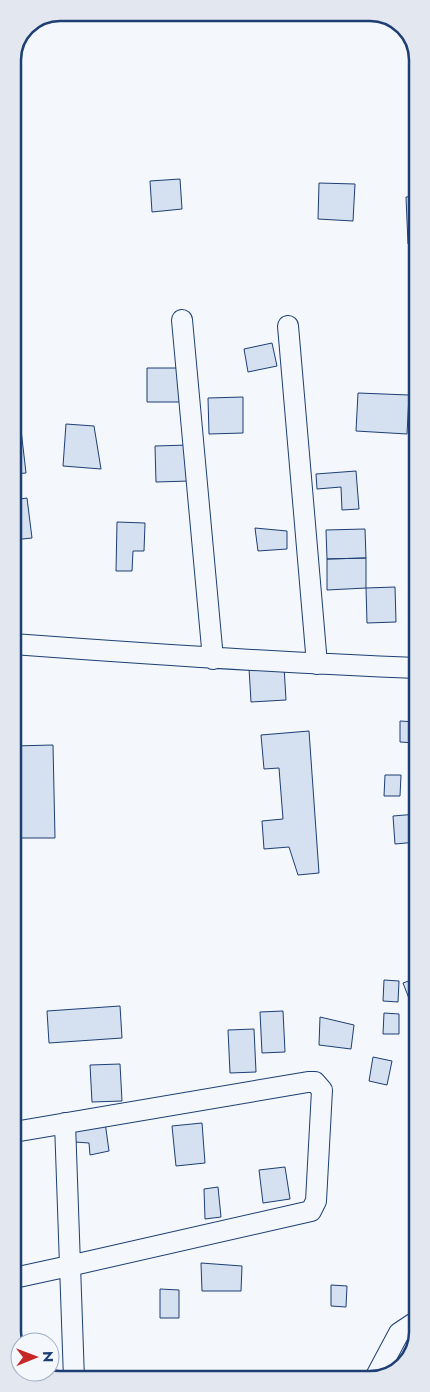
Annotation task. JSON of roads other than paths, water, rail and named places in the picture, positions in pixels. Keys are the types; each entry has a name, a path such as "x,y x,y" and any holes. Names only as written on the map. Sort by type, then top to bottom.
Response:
{"street":[{"path":"182,320 213,659"},
{"path":"288,326 317,664"},
{"path":"21,645 213,659 275,660 317,664 409,668"},
{"path":"21,1131 308,1082 315,1082 322,1090 316,1202 311,1211 21,1276"},
{"path":"65,1123 74,1371"},
{"path":"380,1369 400,1333 409,1327"}]}
